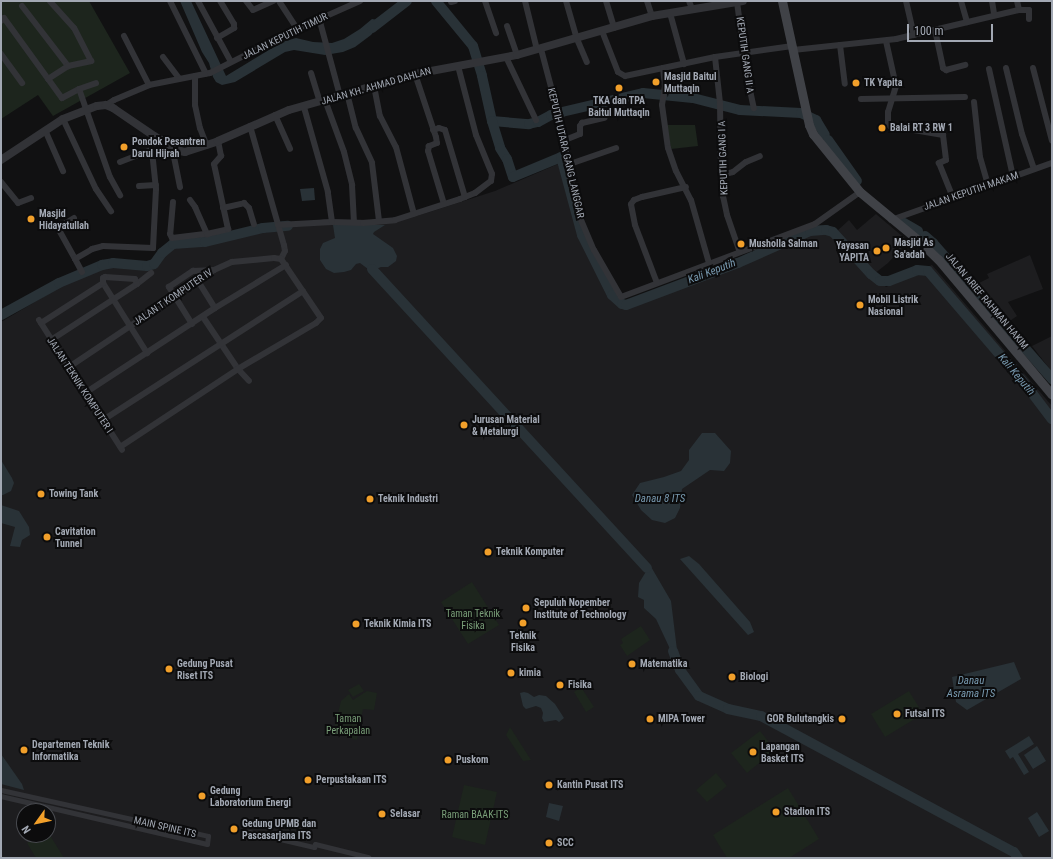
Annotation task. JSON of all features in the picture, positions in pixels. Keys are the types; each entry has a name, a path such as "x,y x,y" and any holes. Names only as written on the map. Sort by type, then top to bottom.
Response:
{"main road":[{"name":"JALAN ARIEF RAHMAN HAKIM","path":"782,1 809,125 820,144 860,192 891,220 918,240 938,260 1052,395"}],"street":[{"path":"48,79 68,66 91,61 74,28 50,1"},
{"path":"170,1 208,73"},
{"path":"198,1 230,62"},
{"path":"217,38 234,28 234,24 220,1"},
{"path":"246,1 253,10 271,2"},
{"path":"279,1 297,29"},
{"name":"JALAN KEPUTIH TIMUR","path":"106,105 149,85 208,73 319,18 360,1"},
{"path":"485,1 496,33"},
{"name":"KEPUTIH UTARA GANG LANGGAR","path":"525,1 565,140 567,165 575,200 586,235 621,297 657,283"},
{"path":"566,1 577,39 587,62"},
{"path":"606,1 614,28"},
{"path":"648,1 652,16"},
{"path":"906,1 914,36"},
{"path":"961,1 967,22"},
{"path":"992,1 994,14"},
{"path":"1017,1 1019,10"},
{"name":"JALAN KH. AHMAD DAHLAN","path":"106,105 172,147 185,152 206,146 275,115 416,74 517,55 577,39 652,16 670,13 690,5 740,2"},
{"name":"KEPUTIH GANG II A","path":"740,2 744,54 754,108"},
{"path":"22,6 68,66"},
{"path":"602,31 618,72 621,75 627,76 715,57 793,48 886,41 914,36 994,14 1019,10 1030,11 1029,19"},
{"path":"670,13 684,64"},
{"path":"1,20 4,18 62,98 79,89 96,83"},
{"path":"319,18 330,63 372,163 378,222"},
{"path":"507,26 517,55"},
{"path":"935,30 943,68 946,70 965,65"},
{"path":"124,36 149,85"},
{"path":"886,41 896,84 888,112 888,122 890,126 942,134 946,158 945,161 939,163 953,197"},
{"path":"840,45 845,84"},
{"path":"1,54 22,82"},
{"path":"163,57 179,78"},
{"path":"506,57 536,120"},
{"name":"KEPUTIH GANG I A","path":"715,57 720,106 721,174 727,215 740,252"},
{"path":"279,227 332,222 378,222 395,220 465,197 489,184 492,174 476,135 458,66"},
{"path":"664,68 665,89 662,99 668,148 676,171 686,187 691,200 709,263"},
{"path":"1006,68 1022,134 1034,169"},
{"path":"1033,68 1052,141"},
{"path":"989,69 1013,176"},
{"path":"311,73 344,152 352,185 354,222"},
{"path":"416,74 436,137 436,144 429,146 428,151 444,204"},
{"path":"195,76 195,105 206,146"},
{"path":"374,86 380,116 396,147 414,214"},
{"path":"79,89 110,178 120,195"},
{"path":"861,99 892,100 965,97"},
{"path":"974,102 980,157 988,185"},
{"path":"1,160 64,119 86,109 106,105"},
{"path":"304,107 328,192 332,222"},
{"path":"275,115 290,149"},
{"path":"565,140 580,134 581,124 604,118"},
{"path":"64,119 96,189 111,211"},
{"path":"238,369 319,321 321,318 281,259 285,250 284,245 259,153 250,126"},
{"path":"433,130 439,128 445,130 465,197"},
{"path":"45,130 63,171"},
{"path":"74,259 97,247 153,248 156,185 152,150 154,136"},
{"path":"172,202 170,234 172,238 207,234 228,229 214,164 221,156 218,141"},
{"path":"172,147 180,186"},
{"path":"567,165 616,148"},
{"path":"120,162 152,150"},
{"path":"721,174 734,172 746,162 760,156"},
{"name":"JALAN KEPUTIH MAKAM","path":"891,220 1052,163"},
{"path":"1,182 18,203 31,198"},
{"path":"139,186 156,185"},
{"path":"686,187 642,197 633,201 631,206 635,225 657,283 821,221 860,192"},
{"path":"190,200 207,234"},
{"path":"223,208 244,203 248,205 254,224"},
{"path":"74,218 59,227 59,230 82,272"},
{"name":"JALAN T KOMPUTER IV","path":"69,367 214,270 232,262 274,258 281,259"},
{"path":"85,393 215,308 286,265"},
{"path":"192,324 169,286 193,271 214,270"},
{"path":"51,340 137,284 151,272"},
{"path":"137,284 135,279 103,278 103,283 112,300 147,353"},
{"path":"198,281 215,308"},
{"name":"JALAN TEKNIK KOMPUTER I","path":"103,283 40,321 121,448 238,369"},
{"path":"103,420 303,291"},
{"path":"203,317 238,369 249,381"},
{"name":"MAIN SPINE ITS","path":"1,790 208,836 207,844 56,809"},
{"name":"MAIN SPINE ITS","path":"1,796 31,803"},
{"path":"31,803 33,797"},
{"path":"88,816 89,810"},
{"path":"146,830 148,823"},
{"path":"249,832 314,847 315,844 368,857"}],"shaded area":[{"name":"Sepuluh Nopember Institute of Technology","path":"558,164 578,233 600,279 618,306 830,226 886,287 932,265 1052,406 1052,858 1,858 1,322 77,277 108,266 153,268 172,249 280,230 324,219 386,220 417,216 495,191"},
{"name":"Yayasan YAPITA","path":"876,214 908,241 888,263 874,274 837,231 849,220 857,230"},
{"path":"1030,255 1043,289 1008,302 1017,316 1004,325 971,287 989,278 987,274"},
{"path":"1052,336 1052,372 1032,346"}],"green space":[{"path":"1,1 89,1 130,73 53,116 38,95 1,119"},
{"path":"667,125 695,125 698,146 671,149"},
{"name":"Taman Teknik Fisika","path":"472,582 499,625 468,644 441,602"},
{"path":"641,626 650,640 627,656 620,645 623,643 621,639"},
{"path":"359,684 364,691 353,697 348,690"},
{"path":"581,687 594,707 586,712 574,692"},
{"name":"Taman Perkapalan","path":"367,691 377,693 374,710 363,709 357,740 333,733 341,701 349,694 353,700"},
{"name":"Futsal ITS","path":"909,691 923,714 885,737 871,714"},
{"path":"510,727 531,760 523,761 506,735"},
{"name":"Lapangan Basket ITS","path":"760,731 775,750 747,773 731,753"},
{"path":"716,773 727,786 707,802 696,790"},
{"name":"Raman BAAK-ITS","path":"464,785 497,792 485,845 452,837"},
{"name":"Stadion ITS","path":"788,788 819,839 789,858 727,858 713,835"},
{"path":"27,843 55,843 64,858 36,858"}],"water":[{"path":"180,1 191,1 226,76 282,42 296,38 313,42 332,43 344,39 372,19 383,21 371,35 355,47 343,52 325,55 294,50 285,52 235,82 222,85 216,82 213,77 209,63 202,52"},
{"path":"314,188 315,200 302,201 300,189"},
{"path":"333,225 385,225 373,234 393,248 397,256 396,261 388,267 376,269 368,269 360,263 356,264 351,270 344,272 334,273 326,269 320,260 320,249 323,243 335,238"},
{"name":"Danau 8 ITS","path":"702,433 715,433 731,451 730,463 724,471 710,470 682,489 680,508 675,518 665,523 652,520 641,510 632,495 640,483 681,471 689,460 689,450"},
{"path":"1,460 14,483 11,491 3,495 1,495"},
{"path":"1,505 19,511 29,527 30,535 22,540 20,547 10,546 15,527 1,523"},
{"path":"689,556 699,564 750,622 754,632 748,635 680,559"},
{"path":"650,565 671,601 677,650 671,651 656,619 644,608 644,600 638,597 639,583"},
{"name":"Danau Asrama ITS","path":"1014,662 1021,679 967,710 956,702 952,677"},
{"path":"524,692 534,697 539,695 546,696 555,704 564,718 559,722 556,720 544,722 541,708 536,706 526,709 523,706 520,693"},
{"path":"1029,736 1034,744 1018,754 1029,772 1024,775 1013,757 1010,759 1005,751"},
{"path":"1037,746 1046,761 1033,769 1024,755"},
{"path":"1,754 22,784 24,790 1,784"},
{"path":"549,803 563,806 559,821 546,817"},
{"path":"1037,812 1049,831 1039,837 1028,818"}],"waterway":[{"path":"372,28 407,1"},
{"path":"436,1 473,46 482,76 492,121 529,124 562,112 643,93 693,98 740,110 801,113 816,120 825,135"},
{"name":"Kali Keputih","path":"492,121 500,148 507,159 513,177 561,157 582,235 612,295 622,304 626,305 738,263 810,231 826,230 833,232 871,274 880,281 889,281 917,270 928,271 1029,389 1052,419"},
{"path":"828,140 857,181"},
{"path":"899,220 918,231"},
{"path":"1,315 59,283 102,265 113,263 147,266 154,264 162,253 173,244 205,242 263,228 288,226"},
{"name":"Kali Keputih","path":"925,236 933,243 1052,379"},
{"path":"372,269 647,568"},
{"path":"673,651 680,670 699,696 728,709 761,716 1014,852 1018,858"}],"place":[{"name":"Masjid Baitul Muttaqin","path":"656,82"},
{"name":"TK Yapita","path":"856,83"},
{"name":"TKA dan TPA Baitul Muttaqin","path":"619,88"},
{"name":"Balai RT 3 RW 1","path":"882,128"},
{"name":"Pondok Pesantren Darul Hijrah","path":"124,147"},
{"name":"Masjid Hidayatullah","path":"31,219"},
{"name":"Musholla Salman","path":"741,244"},
{"name":"Masjid As Sa'adah","path":"886,248"},
{"name":"Yayasan YAPITA","path":"877,251"},
{"name":"Mobil Listrik Nasional","path":"860,305"},
{"name":"Jurusan Material & Metalurgi","path":"464,425"},
{"name":"Towing Tank","path":"41,494"},
{"name":"Teknik Industri","path":"370,499"},
{"name":"Cavitation Tunnel","path":"47,537"},
{"name":"Teknik Komputer","path":"488,552"},
{"name":"Sepuluh Nopember Institute of Technology","path":"526,608"},
{"name":"Teknik Fisika","path":"523,623"},
{"name":"Teknik Kimia ITS","path":"356,624"},
{"name":"Matematika","path":"632,664"},
{"name":"Gedung Pusat Riset ITS","path":"169,669"},
{"name":"kimia","path":"511,673"},
{"name":"Biologi","path":"732,677"},
{"name":"Fisika","path":"560,685"},
{"name":"Futsal ITS","path":"897,714"},
{"name":"MIPA Tower","path":"650,719"},
{"name":"GOR Bulutangkis","path":"842,719"},
{"name":"Departemen Teknik Informatika","path":"24,750"},
{"name":"Lapangan Basket ITS","path":"753,752"},
{"name":"Puskom","path":"448,760"},
{"name":"Perpustakaan ITS","path":"308,780"},
{"name":"Kantin Pusat ITS","path":"549,785"},
{"name":"Gedung Laboratorium Energi","path":"202,796"},
{"name":"Stadion ITS","path":"776,812"},
{"name":"Selasar","path":"382,814"},
{"name":"Gedung UPMB dan Pascasarjana ITS","path":"234,829"},
{"name":"SCC","path":"549,843"}]}
